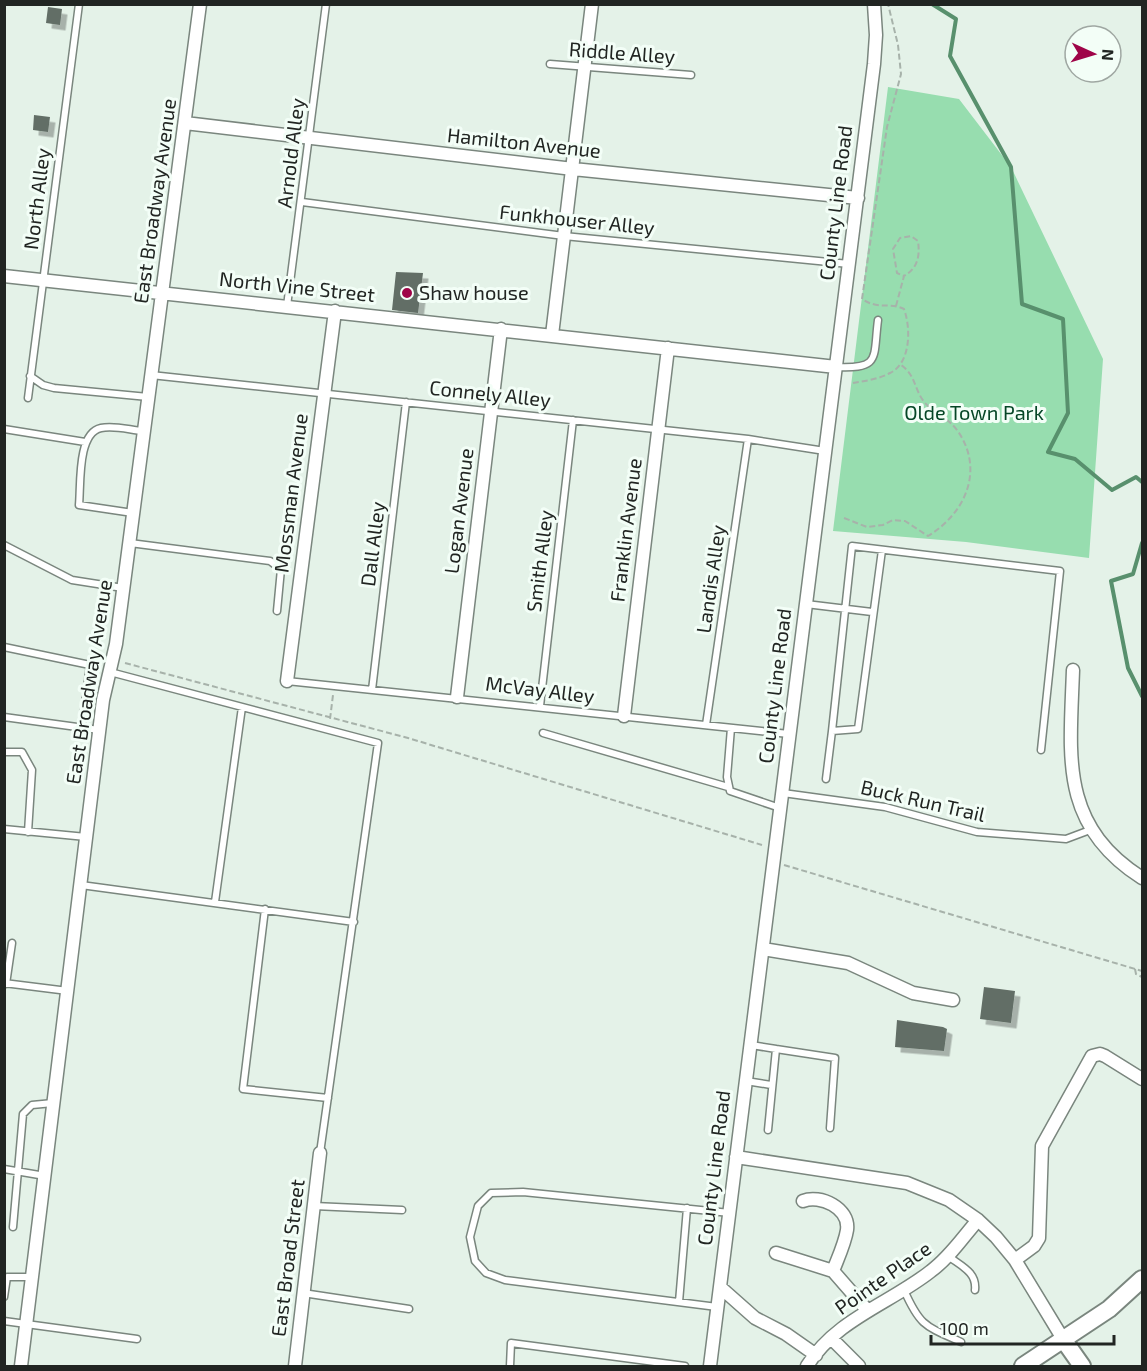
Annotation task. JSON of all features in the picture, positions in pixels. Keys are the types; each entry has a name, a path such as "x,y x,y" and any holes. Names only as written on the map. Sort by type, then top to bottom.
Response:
{"main road":[{"path":"1023,1366 1109,1309 1143,1279"},
{"path":"1063,1339 1082,1366"}],"street":[{"name":"East Broadway Avenue","path":"21,1366 99,730 124,588 200,4"},
{"path":"552,335 592,4"},
{"name":"County Line Road","path":"710,1366 858,198 874,64 874,7"},
{"name":"Hamilton Avenue","path":"185,123 573,169 858,198"},
{"name":"North Vine Street","path":"4,276 836,367"},
{"name":"Mossman Avenue","path":"287,681 335,311"},
{"name":"Logan Avenue","path":"457,697 501,329"},
{"name":"Franklin Avenue","path":"624,716 668,348"},
{"path":"1073,670 1073,764 1081,812 1090,830 1118,860 1143,878"},
{"path":"763,949 848,963 913,993 952,1000"},
{"path":"1015,1260 1034,1246 1039,1238 1042,1146 1092,1056 1100,1054 1105,1056 1143,1079"},
{"name":"East Broad Street","path":"295,1366 320,1153"},
{"path":"736,1157 907,1183 949,1200 978,1220 1015,1260 1063,1339"},
{"path":"803,1202 818,1199 827,1201 844,1217 848,1227 833,1271"},
{"name":"Pointe Place","path":"807,1366 832,1339 867,1310 932,1271 948,1256 978,1220"},
{"path":"776,1253 833,1271 867,1310"},
{"path":"720,1287 755,1318 786,1334 816,1355"},
{"name":"Pointe Place","path":"832,1339 859,1366"}],"lane":[{"name":"North Alley","path":"28,398 79,4"},
{"name":"Arnold Alley","path":"287,306 326,4"},
{"name":"Riddle Alley","path":"550,64 691,75"},
{"name":"Funkhouser Alley","path":"302,202 564,236 849,264"},
{"path":"836,367 862,368 869,364 874,355 879,320"},
{"name":"Connely Alley","path":"151,375 748,438 825,451"},
{"path":"30,376 43,385 54,388 148,397"},
{"name":"Dall Alley","path":"372,690 406,402"},
{"name":"Smith Alley","path":"540,706 573,420"},
{"path":"134,513 79,505 85,442 91,433 102,427 144,431"},
{"path":"4,429 85,442"},
{"name":"Landis Alley","path":"706,725 748,438"},
{"path":"130,543 270,561 281,569 278,611"},
{"path":"4,545 72,580 124,588"},
{"path":"826,779 852,546 1059,571 1041,750"},
{"path":"832,731 858,729 882,550"},
{"path":"806,604 872,612"},
{"path":"4,647 90,665 82,726"},
{"path":"111,666 242,707 378,743 320,1153"},
{"name":"McVay Alley","path":"287,681 457,697 790,734"},
{"path":"216,902 242,707"},
{"path":"4,717 99,730"},
{"path":"728,787 731,728"},
{"path":"543,733 728,787 730,790 781,808"},
{"path":"4,752 22,752 32,770 28,832"},
{"name":"Buck Run Trail","path":"783,793 885,807 977,832 1066,839 1090,830"},
{"path":"4,829 86,837"},
{"path":"81,885 354,922"},
{"path":"265,909 243,1089 328,1098"},
{"path":"12,943 5,984 68,991"},
{"path":"751,1045 835,1058 830,1128"},
{"path":"768,1130 776,1049"},
{"path":"746,1081 771,1086"},
{"path":"13,1227 23,1114 32,1105 54,1103"},
{"path":"4,1169 45,1176"},
{"path":"718,1307 505,1280 486,1273 475,1261 470,1237 478,1206 491,1193 523,1192 730,1213"},
{"path":"313,1206 402,1210"},
{"path":"679,1302 687,1208"},
{"path":"948,1256 973,1274 976,1280 975,1290"},
{"path":"4,1298 7,1277 33,1277"},
{"path":"904,1289 918,1319 928,1327 961,1342"},
{"path":"303,1293 409,1309"},
{"path":"4,1321 137,1339"},
{"path":"510,1366 511,1343 685,1366"}],"path":[{"path":"853,383 891,373 901,365 908,342 909,322 904,309 896,306 884,308 871,305 862,299 887,127 900,74 898,45 888,4"},
{"path":"896,306 904,276 912,272 920,255 918,241 910,236 900,238 893,249 897,273 904,276"},
{"path":"844,518 867,527 883,525 893,520 905,521 928,536 952,518 962,506 971,479 966,450 957,431 944,416 926,404 916,380 901,365"},
{"path":"111,666 408,738 769,847 783,864 1143,971"},
{"path":"330,719 334,686"},
{"path":"1135,969 1137,974 1143,977"}],"green space":[{"name":"Olde Town Park","path":"888,87 959,99 1011,167 1103,359 1089,558 966,542 833,531"}],"building":[{"path":"48,7 62,9 60,25 46,23"},
{"path":"34,115 50,117 48,132 33,130"},
{"name":"Shaw house","path":"396,272 423,273 418,313 392,310"},
{"path":"984,987 1015,991 1011,1023 980,1019"},
{"path":"897,1020 947,1029 944,1051 895,1047"}],"waterway":[{"path":"932,4 956,19 950,56 1011,167 1022,304 1063,319 1068,413 1048,452 1075,459 1112,490 1136,477 1142,482"},
{"path":"1142,543 1133,574 1111,581 1128,668 1142,696"}],"place":[{"name":"Shaw house","path":"407,293"}]}
